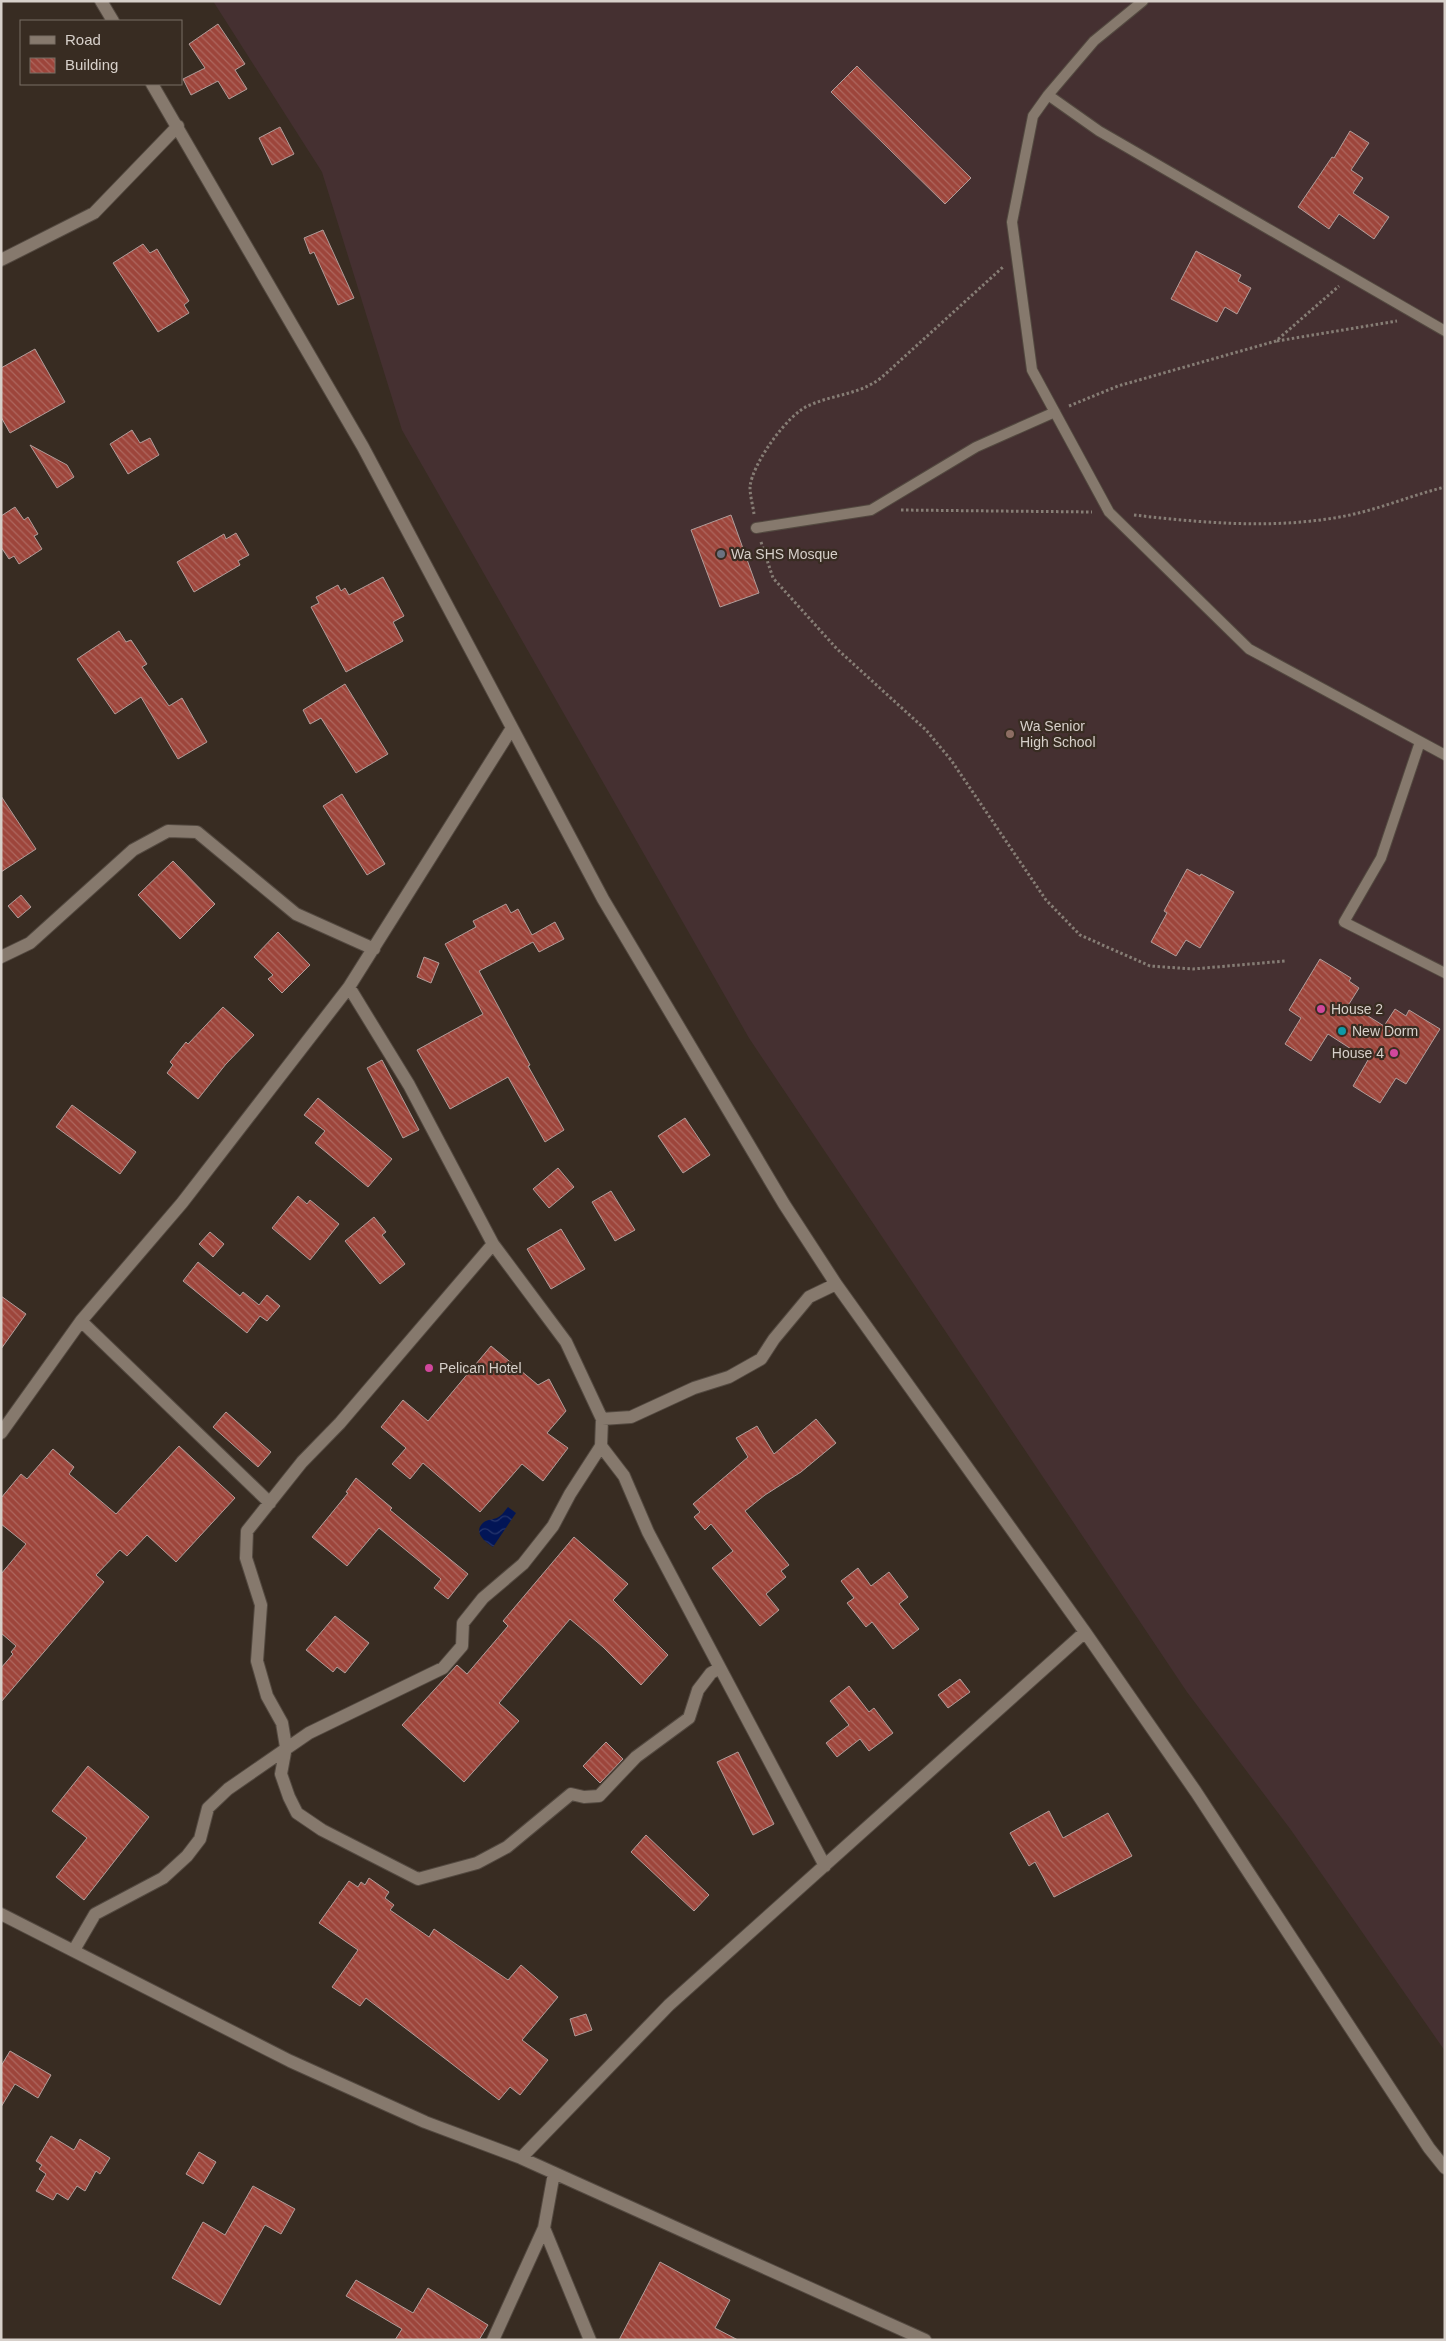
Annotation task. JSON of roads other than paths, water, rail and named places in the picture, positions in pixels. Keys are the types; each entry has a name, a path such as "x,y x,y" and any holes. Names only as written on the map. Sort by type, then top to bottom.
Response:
{"street":[{"path":"101,1 112,20"},
{"path":"153,85 362,447 603,898 784,1204 836,1284 1085,1632 1196,1792 1414,2124 1445,2168"},
{"path":"1,260 94,213 178,126"},
{"path":"1,1433 81,1321 182,1203 349,987 512,728"},
{"path":"1,957 30,943 133,850 168,831 197,832 296,914 374,949"},
{"path":"74,1950 95,1914 163,1878 187,1856 200,1839 208,1808 228,1789 286,1747 309,1733 443,1668 462,1646 463,1623 483,1598 523,1564 553,1526 579,1480 602,1446 602,1419 566,1342 493,1244 409,1085 349,987"},
{"path":"493,1244 340,1422 302,1462 247,1531 246,1558 261,1604 257,1661 266,1696 282,1723 286,1747 281,1774 297,1813 322,1830 418,1880 477,1863 507,1847 571,1794 584,1797 599,1796 636,1758 689,1718 698,1690 711,1673 720,1668"},
{"path":"602,1419 631,1417 694,1388 729,1378 761,1359 774,1339 809,1297 836,1284"},
{"path":"81,1321 270,1503"},
{"path":"602,1446 624,1476 648,1532 825,1866"},
{"path":"521,2158 669,2006 1085,1632"},
{"path":"1,1914 290,2061 425,2122 554,2172 925,2340"},
{"path":"493,2340 544,2228 554,2172"},
{"path":"544,2228 590,2340"}],"lane":[{"path":"1143,1 1094,41 1032,116 1012,222 1032,370 1109,512 1249,649 1445,755"},
{"path":"1048,95 1100,131 1445,331"},
{"path":"756,528 871,510 976,447 1055,412"},
{"path":"1420,742 1381,858 1344,922 1445,972"}],"water":[{"path":"508,1507 516,1513 493,1547 483,1540 479,1529 484,1522 498,1517"}],"place":[{"name":"Wa SHS Mosque","path":"721,554"},
{"name":"Wa Senior High School","path":"1010,734"},
{"name":"House 2","path":"1321,1009"},
{"name":"New Dorm","path":"1342,1031"},
{"name":"House 4","path":"1394,1053"},
{"name":"Pelican Hotel","path":"429,1368"}]}
